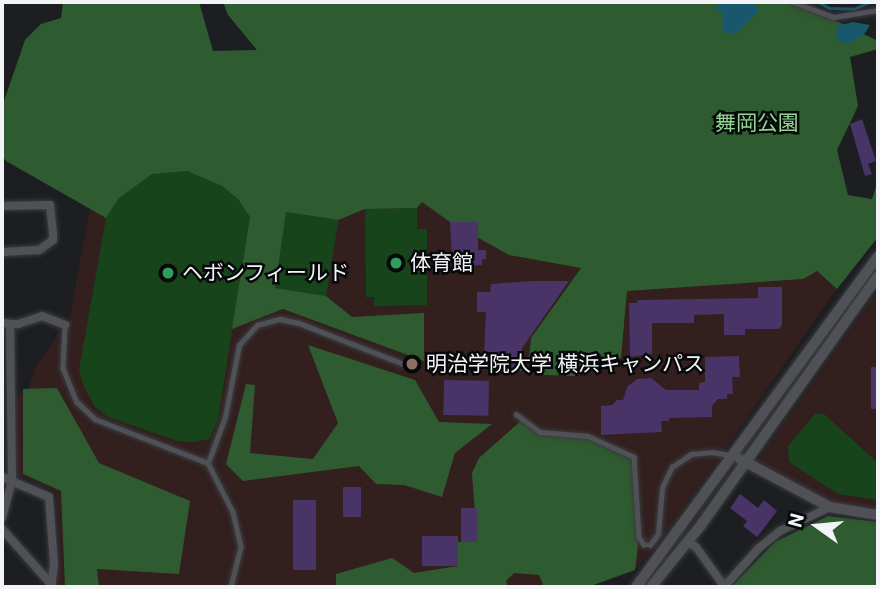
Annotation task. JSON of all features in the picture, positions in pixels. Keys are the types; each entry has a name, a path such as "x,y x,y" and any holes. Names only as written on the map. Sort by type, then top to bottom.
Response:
{"street":[{"path":"2,206 50,205 53,232 52,240 39,250 2,252"},
{"path":"651,587 688,541 739,459 878,256"},
{"path":"636,587 739,459 878,276"},
{"path":"2,518 12,480 6,323 42,316 65,325"},
{"path":"739,459 830,507 878,515"},
{"path":"2,477 48,497 53,543 51,586"},
{"path":"688,541 696,547 724,587 759,548 780,531 830,507"},
{"path":"2,529 51,586"}],"lane":[{"path":"793,2 834,17 878,10"},
{"path":"208,463 225,417 239,345 257,325 280,319 299,323 409,366"},
{"path":"65,325 63,368 77,402 94,419 208,463 233,512 241,547 230,587"},
{"path":"516,414 540,432 589,436 634,457 639,537 644,545 650,545 657,534 662,488 673,467 691,454 712,452 739,459"}],"shaded area":[{"name":"明治学院大学 横浜キャンパス","path":"129,143 809,264 837,289 671,527 635,570 588,587 55,587 60,559 56,492 16,474 14,401 24,391 27,392 35,368 56,338 56,334 67,332 92,197"},
{"path":"878,290 878,511 834,504 757,461"}],"green space":[{"name":"舞岡公園","path":"63,2 199,2 213,51 257,50 228,15 223,2 797,2 878,41 878,49 850,57 858,106 837,150 848,195 872,199 878,181 878,237 837,289 817,271 803,279 627,291 621,358 575,376 544,375 529,359 531,338 581,268 509,255 450,222 422,202 417,208 365,209 338,220 286,212 275,288 326,296 352,317 424,313 424,361 283,309 232,329 250,217 238,199 222,186 187,171 152,174 119,198 106,218 6,161 2,155 2,107 25,40 41,24 61,18"},
{"name":"ヘボンフィールド","path":"170,170 187,171 222,186 238,199 250,217 218,420 209,439 195,442 177,441 108,417 95,407 84,387 79,370 106,218 119,198 136,183 152,174"},
{"name":"体育館","path":"417,208 417,229 427,229 427,305 374,306 374,297 366,297 365,209"},
{"path":"286,212 338,220 326,296 274,288"},
{"path":"308,345 415,380 439,422 492,424 455,453 442,497 404,485 376,484 359,466 243,481 226,464 246,384 255,385 250,453 313,459 338,423"},
{"path":"57,388 99,463 190,501 179,574 97,569 99,587 65,587 61,491 23,474 23,389"},
{"path":"815,414 824,414 878,463 878,500 838,494 789,462 788,446"},
{"path":"522,420 540,432 588,436 634,457 639,537 635,570 588,587 544,587 539,575 514,573 506,581 508,587 336,587 336,574 392,558 414,573 458,566 458,542 477,542 472,473 479,458"},
{"path":"828,516 878,522 878,587 731,587 775,542"}],"water":[{"path":"720,2 753,2 759,11 737,33 727,33 722,30 723,13 715,10"},
{"path":"853,22 870,25 865,33 849,44 843,44 836,38 837,26"}],"building":[{"path":"862,119 876,161 868,164 872,174 865,176 850,124"},
{"path":"450,222 478,222 478,250 486,250 486,259 482,259 482,265 460,266 460,259 452,259"},
{"path":"569,281 522,348 522,371 505,371 505,362 495,362 495,354 484,354 486,312 477,312 477,292 490,292 491,284"},
{"path":"758,287 782,287 782,325 779,329 745,329 745,335 724,335 724,314 694,315 694,323 652,323 652,354 630,357 629,303 637,303 637,300 758,298"},
{"path":"739,356 740,377 732,377 733,394 727,394 727,399 718,399 712,406 712,417 669,418 669,421 661,421 662,432 601,435 601,406 623,400 627,387 637,379 651,378 666,390 699,390 699,383 705,382 705,357"},
{"path":"871,367 878,367 878,409 871,409"},
{"path":"444,380 489,381 488,416 443,415"},
{"path":"343,487 361,487 361,517 343,517"},
{"path":"740,494 758,508 764,500 777,511 757,537 743,526 747,521 730,508"},
{"path":"293,500 316,500 316,570 293,570"},
{"path":"461,508 477,508 477,542 461,542"},
{"path":"422,536 458,536 458,566 422,566"}],"waterway":[{"path":"818,2 830,8 854,9 870,2"}],"place":[{"name":"体育館","path":"396,263"},
{"name":"ヘボンフィールド","path":"168,273"},
{"name":"明治学院大学 横浜キャンパス","path":"412,364"}]}
